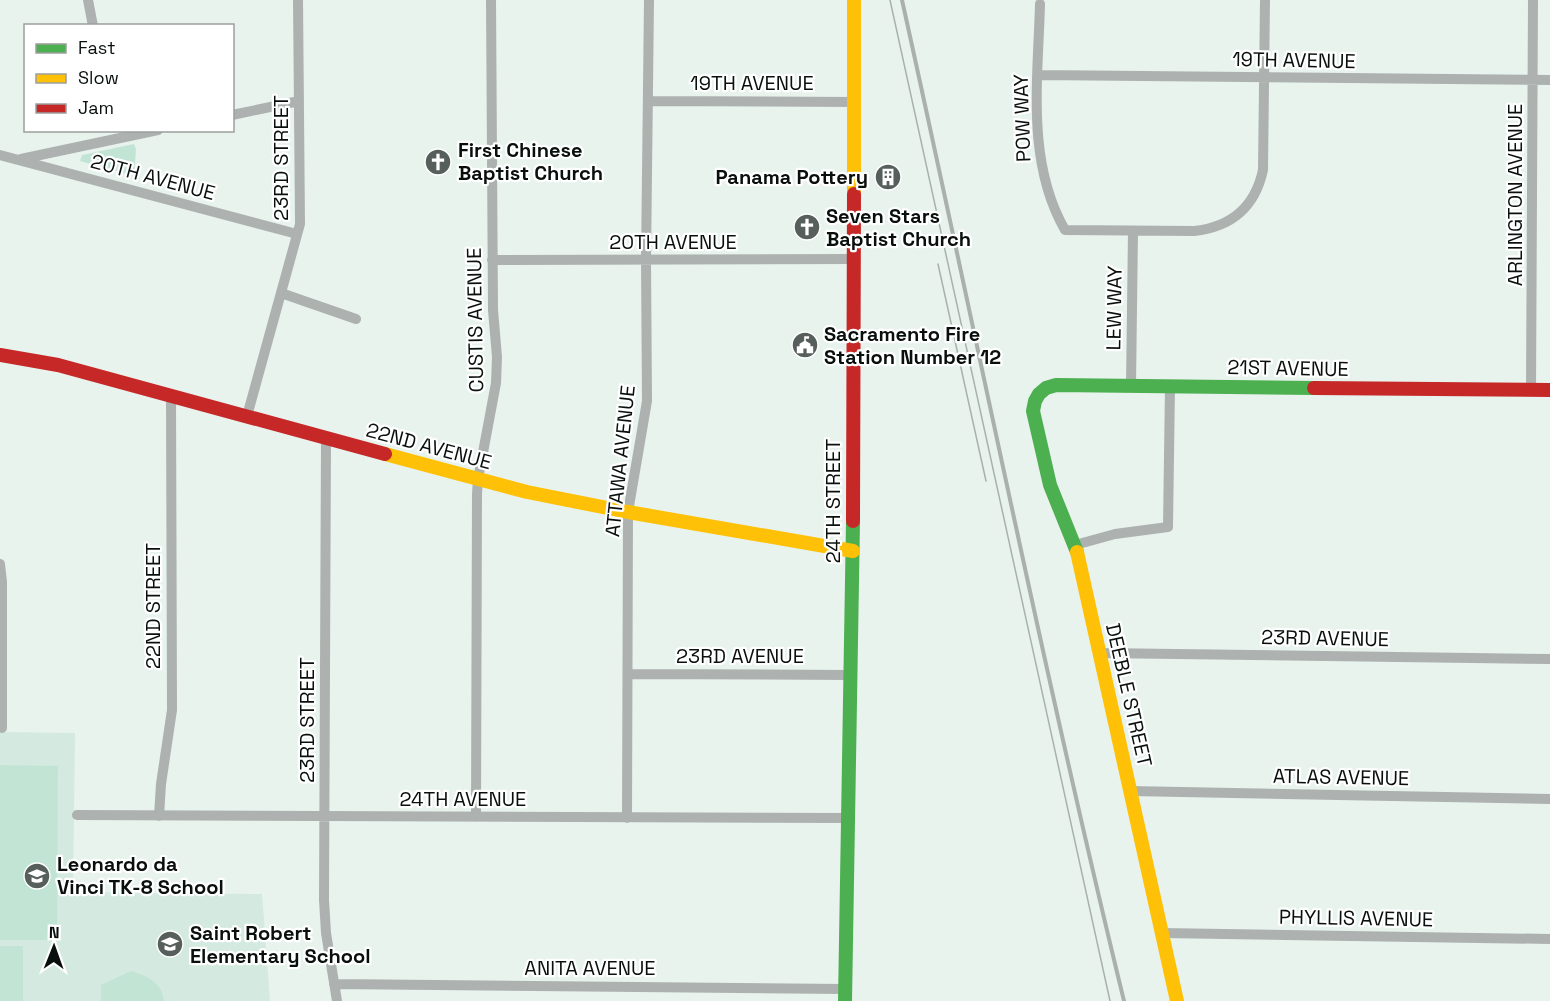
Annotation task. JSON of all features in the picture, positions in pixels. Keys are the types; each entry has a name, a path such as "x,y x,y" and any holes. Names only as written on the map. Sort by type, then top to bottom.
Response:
{"street":[{"path":"88,0 93,24"},
{"name":"23RD STREET","path":"247,416 300,224 298,0"},
{"name":"CUSTIS AVENUE","path":"476,817 478,479 496,383 492,260 491,0"},
{"name":"ATTAWA AVENUE","path":"627,818 628,512 647,401 649,0"},
{"name":"24TH STREET","path":"845,995 851,675 854,0"},
{"path":"1133,231 1209,230 1235,218 1248,206 1260,185 1263,170 1266,0"},
{"name":"ARLINGTON AVENUE","path":"1531,390 1533,0"},
{"name":"POW WAY","path":"1040,4 1038,139 1042,172 1048,194 1065,230 1133,231"},
{"name":"19TH AVENUE","path":"1038,75 1550,80"},
{"path":"234,115 299,101"},
{"name":"19TH AVENUE","path":"649,102 855,102"},
{"path":"18,159 116,135 141,132"},
{"name":"20TH AVENUE","path":"0,155 297,234"},
{"name":"LEW WAY","path":"1131,386 1133,231"},
{"name":"20TH AVENUE","path":"492,260 853,259"},
{"path":"281,293 356,319"},
{"name":"22ND AVENUE","path":"0,355 58,365 527,492 852,551"},
{"name":"21ST AVENUE","path":"1034,402 1043,389 1051,386 1550,390"},
{"path":"1075,545 1140,529 1168,527 1170,386"},
{"name":"22ND STREET","path":"159,816 161,784 172,710 171,396"},
{"name":"DEEBLE STREET","path":"1034,402 1033,411 1050,485 1075,545 1177,1001"},
{"name":"23RD STREET","path":"326,438 324,900 326,933 337,1001"},
{"path":"0,564 2,728"},
{"name":"23RD AVENUE","path":"1100,653 1550,659"},
{"name":"23RD AVENUE","path":"628,674 851,675"},
{"name":"ATLAS AVENUE","path":"1130,791 1550,799"},
{"name":"24TH AVENUE","path":"76,815 849,818"},
{"name":"PHYLLIS AVENUE","path":"1162,933 1550,939"},
{"name":"ANITA AVENUE","path":"334,984 845,995"}],"shaded area":[{"path":"134,144 136,149 134,176 80,161 82,155"},
{"path":"0,732 75,733 73,892 262,894 270,1001 0,1001"},
{"path":"0,765 58,766 57,940 0,940"},
{"path":"0,946 23,946 23,1001 0,1001"},
{"path":"131,971 157,984 164,1001 101,1001 101,985"}],"tram line":[{"path":"890,0 1110,1001"},
{"path":"938,264 986,481"}],"railway":[{"path":"902,0 1038,626 1124,1001"}],"traffic: fast":[{"path":"1077,552 1050,485 1033,411 1035,401 1046,388 1056,385 1314,388"},
{"path":"845,1001 853,521"}],"traffic: slow":[{"path":"854,0 854,194"},
{"path":"385,454 527,492 853,551"},
{"path":"1077,552 1177,1001"}],"traffic: jam":[{"path":"853,521 854,194"},
{"path":"0,355 58,365 385,454"},
{"path":"1314,388 1550,390"}],"place":[{"name":"First Chinese Baptist Church","path":"438,162"},
{"name":"Panama Pottery","path":"888,177"},
{"name":"Seven Stars Baptist Church","path":"807,227"},
{"name":"Sacramento Fire Station Number 12","path":"805,345"},
{"name":"Leonardo da Vinci TK-8 School","path":"37,876"},
{"name":"Saint Robert Elementary School","path":"170,944"}]}
